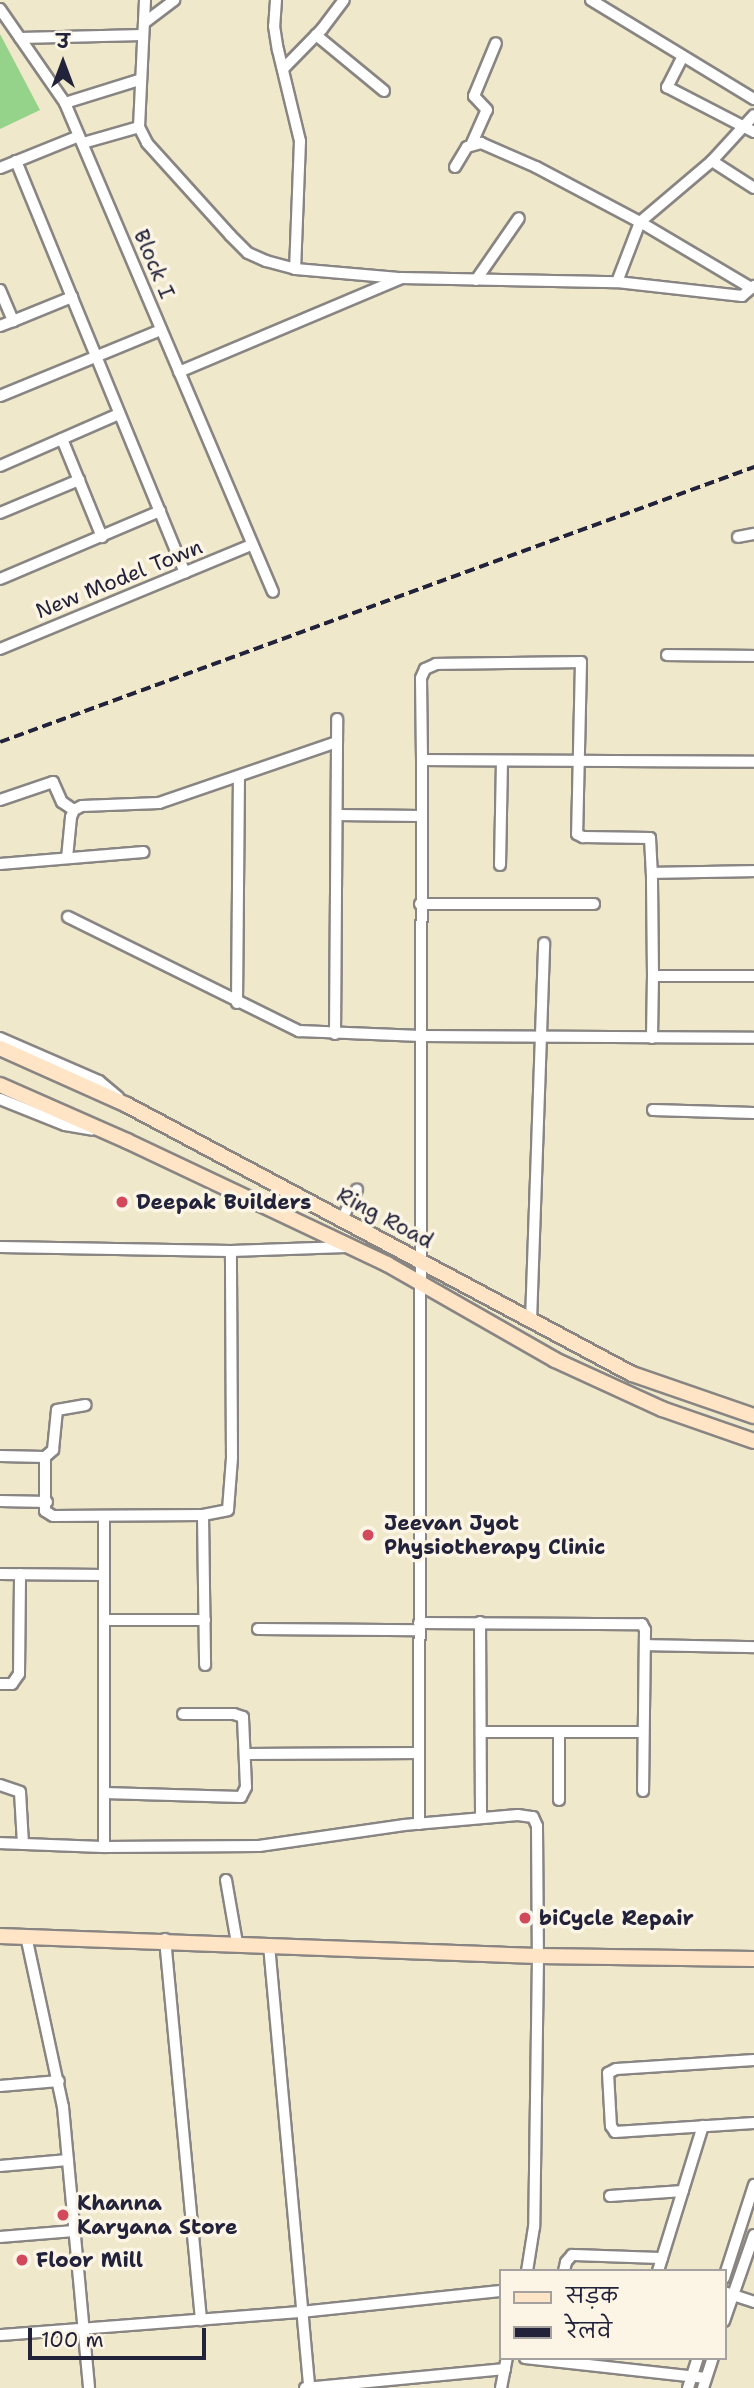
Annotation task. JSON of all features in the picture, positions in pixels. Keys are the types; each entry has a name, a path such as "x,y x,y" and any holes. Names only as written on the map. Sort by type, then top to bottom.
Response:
{"street":[{"path":"145,0 139,80 139,127 147,142 248,253 295,269 401,278 617,282 742,296 753,290"},
{"path":"144,23 174,0"},
{"path":"276,0 274,26 300,141 295,269"},
{"path":"283,69 316,36 344,0"},
{"path":"591,0 682,58 754,99"},
{"name":"Block I","path":"0,9 65,103 273,592"},
{"path":"20,38 143,35"},
{"path":"316,36 384,91"},
{"path":"455,167 472,144 488,110 474,96 496,43"},
{"path":"682,58 667,87 750,130"},
{"path":"65,103 139,80"},
{"path":"617,282 640,222 750,130 754,116"},
{"path":"0,168 81,140 139,127"},
{"path":"472,144 481,143 536,167 640,222 753,290"},
{"path":"16,161 185,573"},
{"path":"712,161 754,188"},
{"path":"476,281 519,218"},
{"path":"179,372 401,278"},
{"path":"0,290 13,321"},
{"path":"0,326 72,297"},
{"path":"0,396 161,330"},
{"path":"0,466 119,414"},
{"path":"62,439 102,537"},
{"path":"0,513 79,480"},
{"path":"0,579 160,511"},
{"path":"738,537 754,534"},
{"name":"New Model Town","path":"0,649 251,545"},
{"path":"667,655 754,656"},
{"path":"419,1824 421,678 425,669 436,664 581,662 577,834 583,837 650,838 652,1038"},
{"path":"335,1034 337,719"},
{"path":"74,810 82,806 159,803 337,742"},
{"path":"422,760 754,762"},
{"path":"500,865 502,761"},
{"path":"237,1003 239,776"},
{"path":"0,800 53,782 62,802 74,810"},
{"path":"67,858 74,810"},
{"path":"337,815 421,816"},
{"path":"0,864 144,852"},
{"path":"652,873 754,871"},
{"path":"420,904 594,904"},
{"path":"68,918 299,1031 421,1036 754,1038"},
{"path":"531,1321 544,943"},
{"path":"653,976 754,976"},
{"path":"0,1038 99,1081 127,1105"},
{"name":"Ring Road","path":"0,1048 127,1105 632,1374 754,1416"},
{"name":"Ring Road","path":"0,1084 351,1247 419,1281 555,1360 662,1409 754,1441"},
{"path":"0,1099 65,1125 110,1133"},
{"path":"653,1110 754,1113"},
{"path":"342,1219 357,1190"},
{"path":"0,1247 231,1251 351,1247"},
{"path":"44,1457 47,1502 45,1511 53,1516 203,1516 229,1510 232,1502 231,1251"},
{"path":"0,1455 44,1457 53,1450 57,1410 86,1405"},
{"path":"0,1501 47,1502"},
{"path":"104,1516 104,1847"},
{"path":"203,1516 205,1665"},
{"path":"0,1574 104,1575"},
{"path":"0,1684 12,1684 19,1674 20,1574"},
{"path":"104,1619 205,1619"},
{"path":"480,1622 481,1818"},
{"path":"258,1629 420,1627 480,1622 636,1622 645,1630 643,1791"},
{"path":"645,1645 754,1647"},
{"path":"104,1793 242,1797 246,1787 243,1717 234,1714 183,1714"},
{"path":"481,1732 643,1732"},
{"path":"559,1732 559,1800"},
{"path":"246,1755 419,1753"},
{"path":"0,1785 20,1792 23,1844"},
{"path":"0,1843 104,1847 259,1846 419,1824 527,1815 533,1817 537,1826 538,1956 534,2227 527,2269"},
{"path":"226,1880 236,1943"},
{"path":"0,1936 165,1939 538,1956 754,1959"},
{"path":"26,1936 59,2081 89,2388"},
{"path":"165,1939 201,2320"},
{"path":"269,1945 307,2388 506,2364 501,2388"},
{"path":"754,2060 616,2069 608,2073 611,2126 615,2132 754,2123"},
{"path":"0,2086 59,2081"},
{"path":"659,2269 703,2126"},
{"path":"0,2166 68,2160"},
{"path":"726,2272 752,2199 754,2185"},
{"path":"610,2196 683,2191"},
{"path":"0,2237 74,2231"},
{"path":"754,2235 728,2293 754,2302"},
{"path":"564,2269 572,2255 662,2258"},
{"path":"0,2335 301,2312 498,2291"},
{"path":"549,2360 629,2364 692,2376 705,2383 712,2360"},
{"path":"688,2388 697,2360"}],"green space":[{"path":"0,34 40,110 0,129"}],"railway":[{"path":"0,742 754,467"}],"place":[{"name":"Deepak Builders","path":"122,1202"},
{"name":"Jeevan Jyot Physiotherapy Clinic","path":"368,1535"},
{"name":"biCycle Repair","path":"525,1918"},
{"name":"Khanna Karyana Store","path":"63,2215"},
{"name":"Floor Mill","path":"22,2260"}]}
